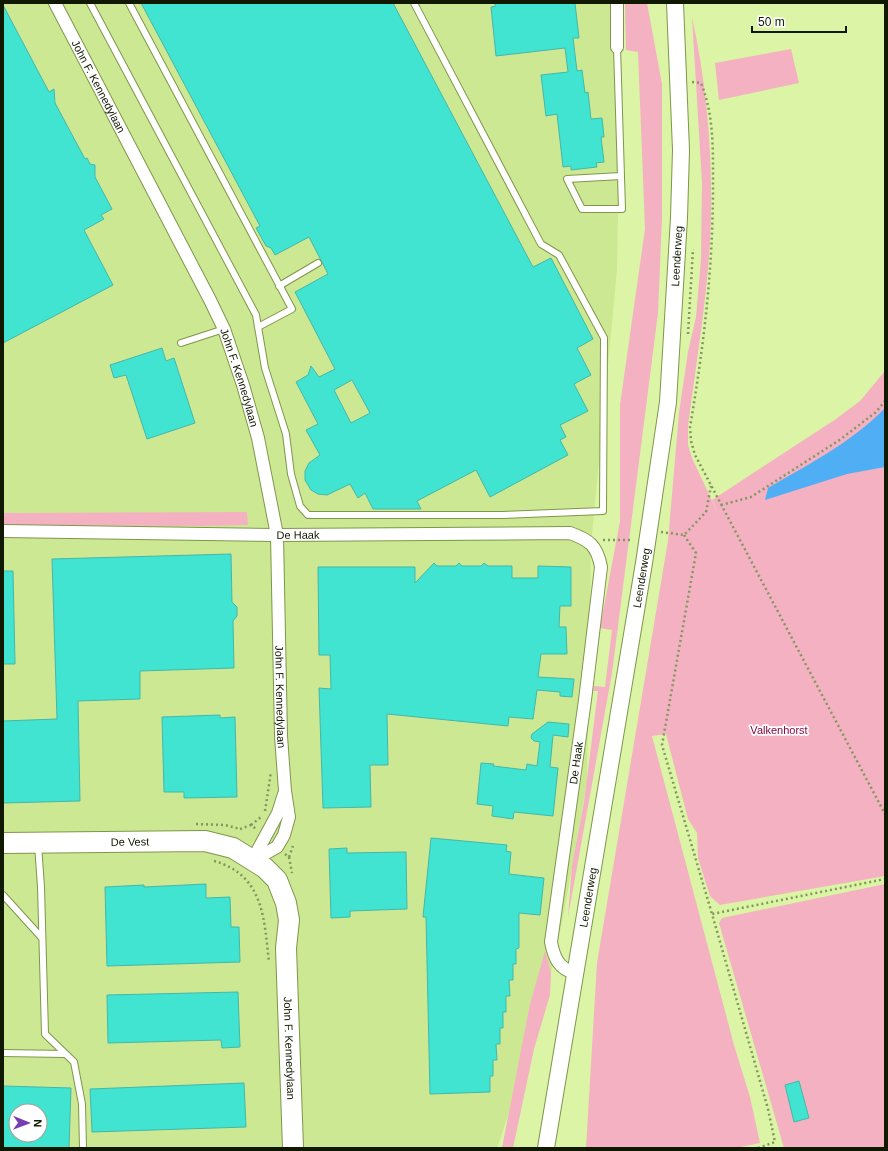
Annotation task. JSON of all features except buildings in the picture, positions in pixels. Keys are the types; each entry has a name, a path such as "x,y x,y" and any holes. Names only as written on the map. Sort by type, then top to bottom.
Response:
{"main road":[{"name":"De Vest","path":"3,843 205,841 233,848 252,861"},
{"name":"John F. Kennedylaan","path":"252,861 272,874 284,893 289,916 286,948 293,1148"}],"street":[{"name":"John F. Kennedylaan","path":"55,3 224,329 243,385 258,438 277,535 279,674 285,791 289,817 284,835 276,847 252,861"},
{"path":"617,3 617,47"},
{"name":"Leenderweg","path":"546,1148 647,541 668,402 679,218 681,150 675,3"},
{"name":"De Haak","path":"3,531 277,535 570,533 587,540 599,557 601,567 585,700 551,942 557,962 563,969 575,973"},
{"name":"John F. Kennedylaan","path":"252,861 278,813 285,791"}],"lane":[{"path":"90,3 256,315 265,368 286,434 291,474 300,506 308,515 502,515 603,511 604,338 559,255 541,244 414,3"},
{"path":"129,3 292,309 258,327"},
{"path":"617,47 621,176 622,209 582,210 567,179 621,176"},
{"path":"279,286 318,263"},
{"path":"181,343 224,329"},
{"path":"37,842 41,887 45,1034 74,1062 82,1104 83,1148"},
{"path":"3,895 42,938"},
{"path":"3,1054 65,1054"}],"path":[{"path":"690,82 701,83 708,100 713,147 713,241 704,342 690,427 691,441 711,486 885,814"},
{"path":"721,505 751,497 841,439 876,412 885,401"},
{"path":"684,535 706,512 711,486"},
{"path":"661,532 684,535 696,553 662,745 768,1109 775,1142 758,1148"},
{"path":"591,544 602,540 647,541"},
{"path":"251,825 258,821 265,812 271,770"},
{"path":"228,866 240,874 256,893"},
{"path":"712,914 885,879"}],"shaded area":[{"path":"3,3 622,3 617,269 591,545 587,782 564,913 541,1018 497,1148 3,1148"}],"green space":[{"path":"625,3 647,3 662,84 662,218 658,313 612,673 568,917 572,866 584,802 598,691 593,691 594,686 605,687 612,630 600,628 620,521 620,405 645,229 638,52 626,50"},
{"name":"Valkenhorst","path":"692,17 698,45 706,101 710,158 711,215 706,289 688,426 688,445 692,458 721,520 712,500 836,419 860,401 885,371 885,876 720,905 710,896 698,858 697,833 688,819 666,734 652,736 734,1045 750,1097 760,1143 736,1148 586,1148 597,963 668,541 679,413 688,352 696,317 701,259 702,183"},
{"path":"791,49 799,83 719,100 715,63"},
{"path":"247,512 248,525 3,525 3,513"},
{"path":"885,884 885,1148 784,1148 719,923 722,918"},
{"path":"545,951 551,972 550,995 534,1049 513,1148 502,1148 530,1004"}],"water":[{"path":"885,408 885,467 847,474 765,500 768,488 844,442"}]}
